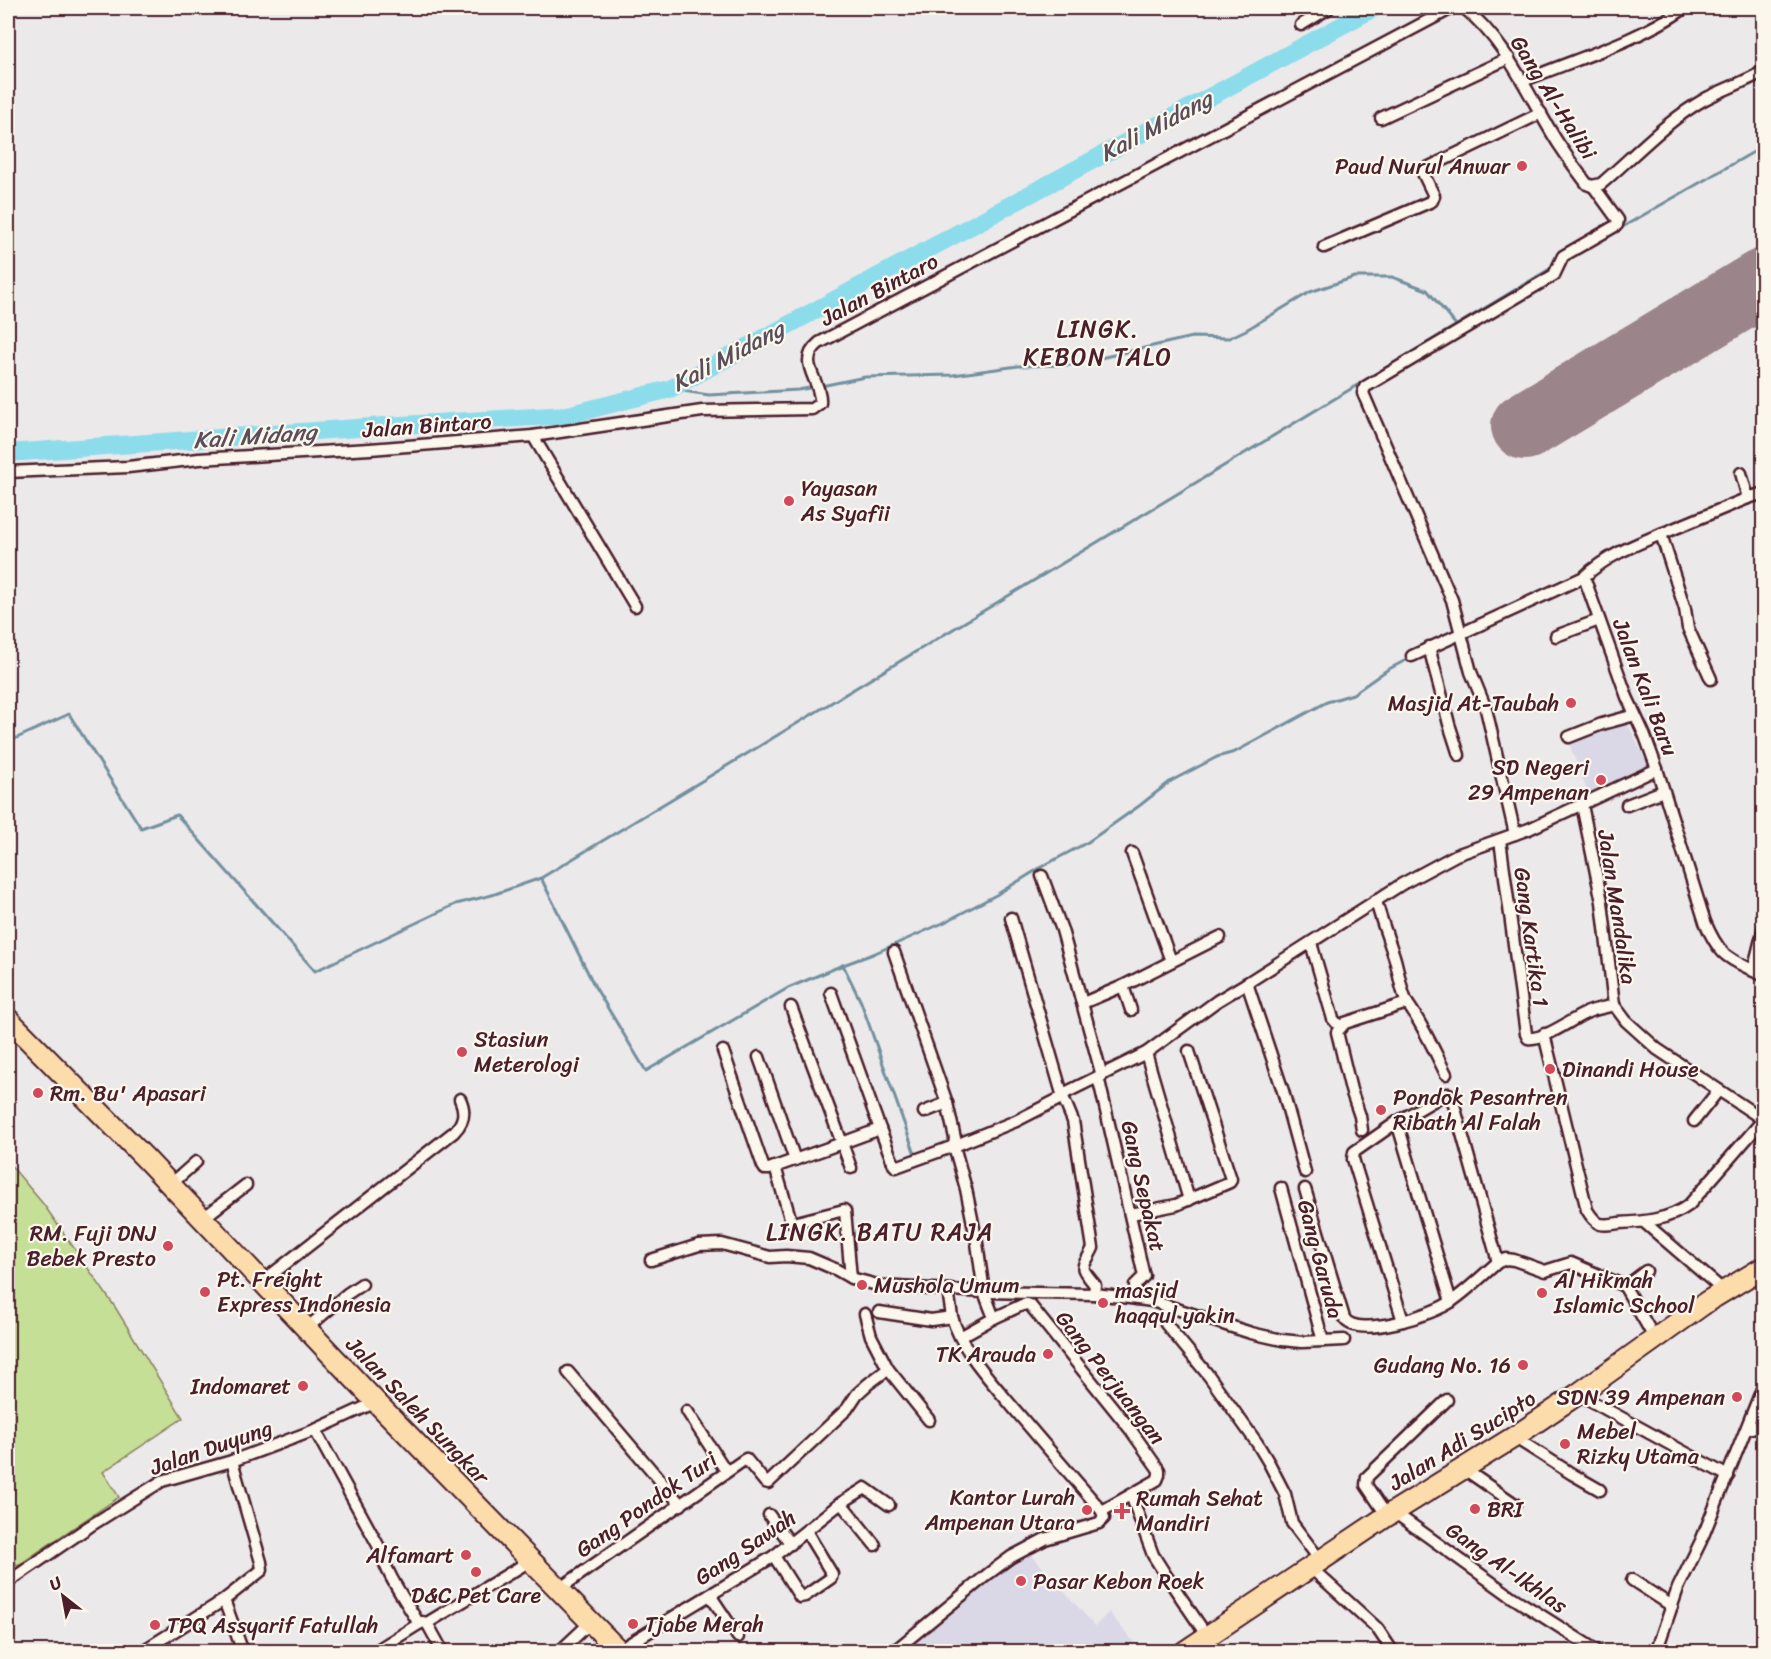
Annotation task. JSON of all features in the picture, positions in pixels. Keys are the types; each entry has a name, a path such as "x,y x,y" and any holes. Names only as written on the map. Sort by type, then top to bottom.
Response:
{"highway":[{"name":"Jalan Saleh Sungkar","path":"8,1019 170,1185 376,1402 620,1651"},
{"name":"Jalan Adi Sucipto","path":"1184,1652 1390,1514 1514,1437 1724,1291 1764,1267"}],"street":[{"path":"1301,25 1329,8"},
{"name":"Jalan Bintaro","path":"8,472 128,466 533,436 702,411 812,409 820,403 819,392 809,363 810,355 815,347 825,340 1452,8"},
{"name":"Gang Al-Halibi","path":"1464,8 1489,32 1509,58 1572,165 1587,184 1594,187 1601,184 1668,125 1704,100 1764,71"},
{"path":"1523,81 1614,46 1666,21 1685,8"},
{"path":"1382,118 1509,58"},
{"path":"1324,247 1432,201 1434,196 1423,173 1424,170 1540,113"},
{"path":"1515,834 1486,709 1471,672 1452,600 1362,393 1363,389 1554,275 1563,256 1617,225 1618,220 1594,187"},
{"path":"533,436 635,606"},
{"path":"1741,472 1748,498"},
{"path":"1412,656 1584,577 1594,567 1615,555 1764,493"},
{"path":"1661,534 1688,628 1711,679"},
{"name":"Jalan Kali Baru","path":"1584,577 1657,769 1705,922 1713,940 1720,951 1728,957 1764,976"},
{"path":"1556,636 1599,620"},
{"path":"1429,647 1451,733 1459,755"},
{"path":"1569,737 1602,724 1635,715"},
{"path":"831,993 896,1167 1016,1121 1146,1053 1210,1006 1402,884 1456,855 1515,834 1657,769"},
{"path":"1627,805 1664,791"},
{"name":"Jalan Mandalika","path":"1582,805 1602,902 1614,1005 1626,1021 1657,1049 1763,1120"},
{"name":"Gang Kartika 1","path":"1500,840 1526,1034 1532,1039 1544,1034"},
{"path":"1132,853 1171,961"},
{"name":"Gang Sepakat","path":"1042,876 1062,930 1083,1003 1131,1214 1144,1276 1135,1285 1137,1299"},
{"path":"1376,901 1395,959 1401,990 1431,1041 1446,1074"},
{"path":"1011,918 1063,1095 1073,1120 1093,1248 1085,1259 1084,1274 1095,1285 1094,1294"},
{"path":"1753,971 1764,927"},
{"path":"1083,1003 1123,986 1220,937"},
{"path":"1311,943 1333,1019 1340,1027"},
{"path":"894,952 947,1103 977,1243 984,1292 994,1318"},
{"path":"1247,983 1283,1091 1305,1172"},
{"path":"1123,986 1131,1010"},
{"path":"1362,1130 1337,1032 1346,1023 1407,1003"},
{"path":"1614,1005 1591,1011 1544,1034 1587,1209 1593,1218 1601,1224 1644,1222 1683,1210 1763,1120"},
{"path":"791,1007 851,1168"},
{"path":"723,1051 765,1169 880,1129"},
{"path":"1131,1214 1189,1200 1227,1184 1231,1179 1189,1051"},
{"path":"1146,1053 1189,1200"},
{"path":"759,1057 795,1160"},
{"path":"1694,1121 1718,1091"},
{"path":"1403,1321 1353,1159 1354,1152 1397,1122 1445,1094 1449,1094 1452,1098 1498,1262"},
{"path":"262,1282 454,1132 463,1119 464,1111 460,1099"},
{"path":"924,1112 947,1103"},
{"path":"1397,1122 1451,1302"},
{"path":"170,1185 196,1162"},
{"path":"775,1167 793,1223 845,1211 851,1278"},
{"path":"202,1219 246,1185"},
{"name":"Gang Garuda","path":"1281,1188 1323,1341"},
{"path":"1305,1189 1344,1318 1351,1325 1363,1326 1403,1321 1422,1316 1451,1302 1498,1262 1506,1259 1545,1271 1571,1263 1625,1287 1655,1339"},
{"path":"1644,1222 1724,1291"},
{"path":"651,1260 699,1245 722,1244 770,1257 809,1258 851,1278 880,1286 984,1292 1094,1294 1137,1299 1152,1301 1282,1340 1344,1340"},
{"path":"1625,1287 1646,1271"},
{"path":"307,1328 362,1284"},
{"path":"948,1290 952,1317 964,1344 1002,1395 1102,1511"},
{"name":"Gang Perjuangan","path":"893,1652 1011,1557 1045,1539 1099,1523 1104,1518 1102,1511 1157,1480 1159,1475 1159,1470 1130,1429 1030,1305 1022,1305 960,1337"},
{"path":"1171,1308 1165,1317 1167,1326 1209,1376 1257,1443 1285,1494 1292,1523 1315,1564 1377,1628 1393,1652"},
{"path":"879,1312 931,1320 952,1317"},
{"path":"865,1314 871,1336 888,1370 929,1420"},
{"name":"Gang Pondok Turi","path":"559,1589 746,1459 768,1483 840,1416 857,1394 888,1370"},
{"path":"568,1372 681,1505"},
{"path":"1656,1652 1681,1581 1701,1541 1764,1384"},
{"path":"1578,1394 1728,1476"},
{"path":"1390,1514 1366,1485 1367,1477 1448,1400"},
{"name":"Jalan Duyung","path":"8,1582 162,1480 232,1461 315,1430 376,1402"},
{"path":"687,1411 726,1471"},
{"path":"1747,1428 1764,1423"},
{"path":"315,1430 379,1547 382,1559 443,1652"},
{"path":"1514,1437 1600,1490"},
{"path":"141,1652 224,1600 262,1570 232,1461"},
{"path":"1464,1469 1515,1504"},
{"name":"Gang Sawah","path":"620,1651 774,1556 841,1503 865,1488 889,1505"},
{"path":"1131,1495 1153,1555 1207,1636"},
{"path":"841,1503 875,1545"},
{"name":"Gang Al-Ikhlas","path":"1390,1514 1512,1597 1599,1652"},
{"path":"769,1515 791,1544"},
{"path":"774,1556 800,1597 831,1578 832,1574 806,1531"},
{"path":"374,1652 530,1561"},
{"path":"1632,1580 1672,1606"},
{"path":"710,1595 738,1637"},
{"path":"224,1600 243,1652"},
{"path":"559,1652 591,1622"}],"shaded area":[{"path":"1626,720 1650,770 1590,798 1568,741"},
{"name":"Pasar Kebon Roek","path":"1027,1550 1095,1626 1109,1612 1141,1651 899,1652"}],"green space":[{"path":"8,1162 44,1205 115,1307 183,1418 103,1472 119,1497 17,1566 8,1551"}],"waterway":[{"name":"Kali Midang","path":"8,453 568,415 670,389 1374,8"},
{"path":"1619,229 1764,146"},
{"path":"8,742 69,714 141,828 177,815 315,971 456,904 492,895 541,878 1553,267"},
{"path":"821,386 865,377 953,375 1018,366 1070,365 1192,337 1229,338 1310,292 1355,277 1392,277 1427,290 1456,325"},
{"path":"670,389 709,395 815,387"},
{"path":"843,965 943,923 996,895 1088,842 1171,781 1217,757 1235,752 1327,702 1353,694 1387,670 1408,659"},
{"path":"541,878 595,987 646,1071 788,988 843,965 861,1002 916,1157"}],"runway":[{"path":"1525,426 1764,282"}],"place":[{"name":"Paud Nurul Anwar","path":"1522,166"},
{"name":"Yayasan As Syafii","path":"789,501"},
{"name":"Masjid At-Taubah","path":"1571,703"},
{"name":"SD Negeri 29 Ampenan","path":"1601,780"},
{"name":"Stasiun Meterologi","path":"462,1052"},
{"name":"Dinandi House","path":"1550,1069"},
{"name":"Rm. Bu' Apasari","path":"38,1093"},
{"name":"Pondok Pesantren Ribath Al Falah","path":"1381,1110"},
{"name":"RM. Fuji DNJ Bebek Presto","path":"168,1246"},
{"name":"Mushola Umum","path":"862,1285"},
{"name":"Pt. Freight Express Indonesia","path":"205,1292"},
{"name":"Al Hikmah Islamic School","path":"1542,1293"},
{"name":"masjid haqqul yakin","path":"1103,1303"},
{"name":"TK Arauda","path":"1048,1354"},
{"name":"Gudang No. 16","path":"1523,1365"},
{"name":"Indomaret","path":"303,1386"},
{"name":"SDN 39 Ampenan","path":"1737,1397"},
{"name":"Mebel Rizky Utama","path":"1565,1444"},
{"name":"BRI","path":"1475,1509"},
{"name":"Kantor Lurah Ampenan Utara","path":"1087,1510"},
{"name":"Rumah Sehat Mandiri","path":"1122,1511"},
{"name":"Alfamart","path":"466,1555"},
{"name":"D&C Pet Care","path":"476,1572"},
{"name":"Pasar Kebon Roek","path":"1021,1581"},
{"name":"Tjabe Merah","path":"633,1624"},
{"name":"TPQ Assyarif Fatullah","path":"155,1625"}],"district":[{"name":"LINGK. KEBON TALO","path":"1098,343"},
{"name":"LINGK. BATU RAJA","path":"880,1232"}]}
